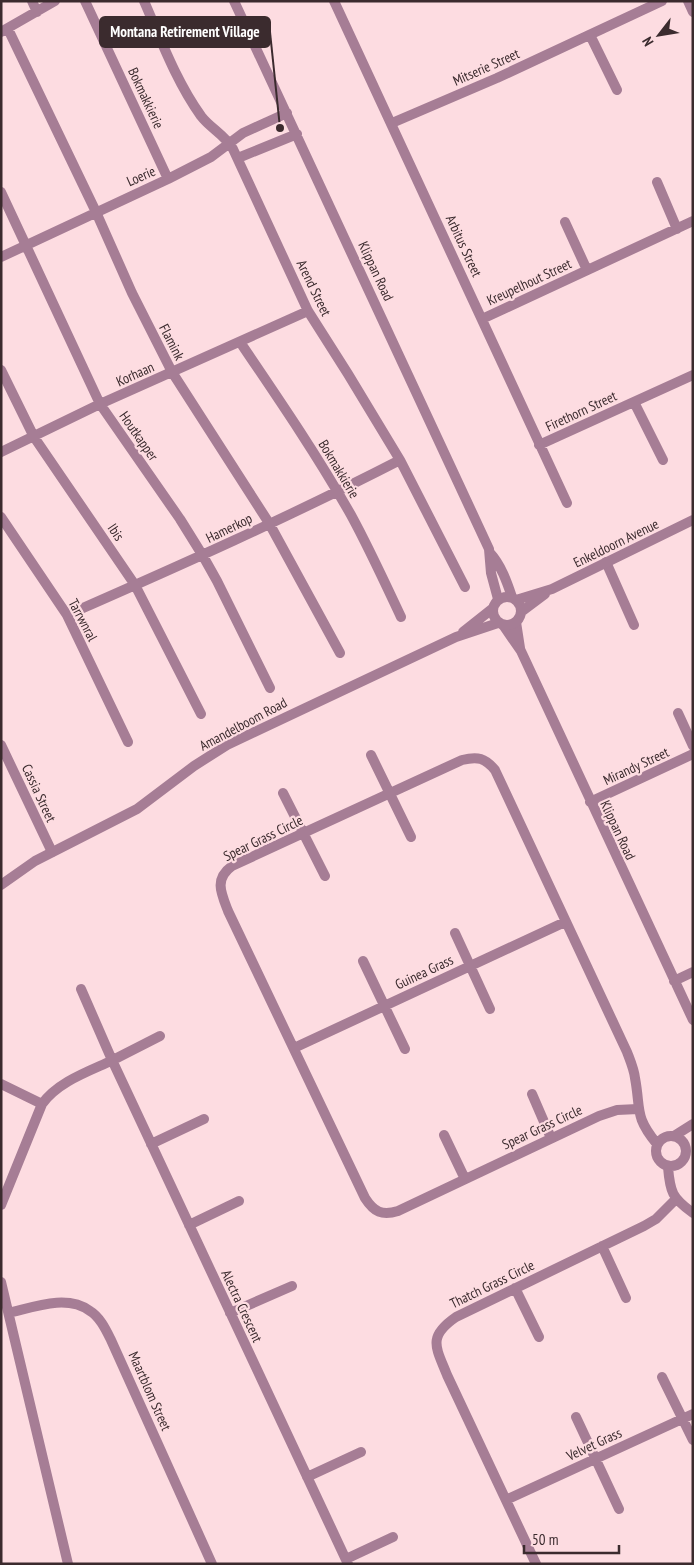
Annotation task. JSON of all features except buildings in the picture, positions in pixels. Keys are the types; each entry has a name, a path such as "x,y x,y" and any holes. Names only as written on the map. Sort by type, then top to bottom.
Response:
{"street":[{"path":"32,1 37,12"},
{"path":"5,30 54,1"},
{"name":"Bokmakkierie","path":"85,1 168,179"},
{"name":"Arend Street","path":"144,1 188,96 209,126 230,143 308,311 400,460 465,587"},
{"name":"Klippan Road","path":"234,1 490,553 495,559 514,599"},
{"name":"Arbitus Street","path":"334,1 567,503"},
{"name":"Mitserie Street","path":"392,123 497,78 662,1"},
{"path":"688,1 693,12"},
{"name":"Flamink","path":"5,30 96,212 132,293 172,372 269,523 340,653"},
{"path":"590,34 617,90"},
{"name":"Loerie","path":"1,256 168,179 212,156 243,133 287,113"},
{"path":"238,158 297,134"},
{"path":"656,182 677,228"},
{"name":"Houtkapper","path":"1,192 100,404 180,519 218,581 270,688"},
{"name":"Kreupelhout Street","path":"482,319 693,221"},
{"name":"Kreupelhout Street","path":"565,222 587,270"},
{"name":"Korhaan","path":"1,452 100,404 308,311"},
{"name":"Bokmakkierie","path":"240,342 290,416 337,492 370,552 401,617"},
{"name":"Ibis","path":"1,370 34,437 135,585 201,714"},
{"name":"Firethorn Street","path":"539,445 693,375"},
{"name":"Firethorn Street","path":"634,402 663,460"},
{"name":"Hamerkop","path":"67,615 203,556 400,460"},
{"name":"Tarrwnral","path":"1,517 67,615 128,742"},
{"name":"Enkeldoorn Avenue","path":"521,612 552,589 692,522"},
{"name":"Klippan Road","path":"490,553 491,573 498,599"},
{"path":"606,562 634,625"},
{"name":"Enkeldoorn Avenue","path":"514,599 552,589"},
{"path":"504,597 514,599 520,606 521,612 516,622 501,624 493,616 492,609 498,599 504,597"},
{"name":"Amandelboom Road","path":"456,637 492,609"},
{"name":"Klippan Road","path":"516,622 521,651"},
{"name":"Klippan Road","path":"501,624 521,651 693,1020"},
{"name":"Amandelboom Road","path":"1,885 21,870 52,852 137,809 194,766 227,745 456,637 501,624"},
{"path":"678,714 693,746"},
{"name":"Cassia Street","path":"1,745 52,852"},
{"name":"Mirandy Street","path":"590,802 693,754"},
{"path":"371,755 411,837"},
{"name":"Spear Grass Circle","path":"638,1109 609,1112 398,1211 382,1214 376,1212 365,1198 228,911 220,888 223,874 232,866 462,760 479,757 486,760 495,770 627,1052 635,1076 638,1109 644,1127 657,1144"},
{"path":"283,793 325,876"},
{"name":"Guinea Grass","path":"294,1048 565,922"},
{"path":"455,933 490,1010"},
{"path":"363,961 405,1049"},
{"path":"674,981 693,972"},
{"name":"Alectra Crescent","path":"81,989 112,1060 347,1562"},
{"path":"1,1205 42,1104 48,1095 56,1089 160,1036"},
{"path":"1,1084 42,1104"},
{"path":"532,1094 551,1138"},
{"path":"151,1144 204,1119"},
{"path":"674,1136 683,1142 689,1156 678,1165 664,1166 657,1158 655,1149 657,1144 664,1137 674,1136 693,1124"},
{"path":"444,1134 465,1179"},
{"path":"668,1167 670,1186 676,1199 693,1213"},
{"name":"Thatch Grass Circle","path":"536,1564 447,1375 436,1344 437,1336 447,1323 456,1317 656,1219 676,1199"},
{"path":"189,1224 238,1201"},
{"path":"602,1246 626,1298"},
{"path":"1,1282 68,1564"},
{"path":"230,1313 292,1286"},
{"path":"515,1288 539,1337"},
{"name":"Maartblom Street","path":"9,1313 48,1303 77,1304 91,1311 102,1323 212,1564"},
{"path":"662,1377 688,1417 693,1440"},
{"path":"576,1417 619,1509"},
{"name":"Velvet Grass","path":"506,1500 688,1417"},
{"path":"307,1477 361,1452"},
{"path":"347,1562 393,1537"}],"place":[{"name":"Montana Retirement Village","path":"280,128"}]}
